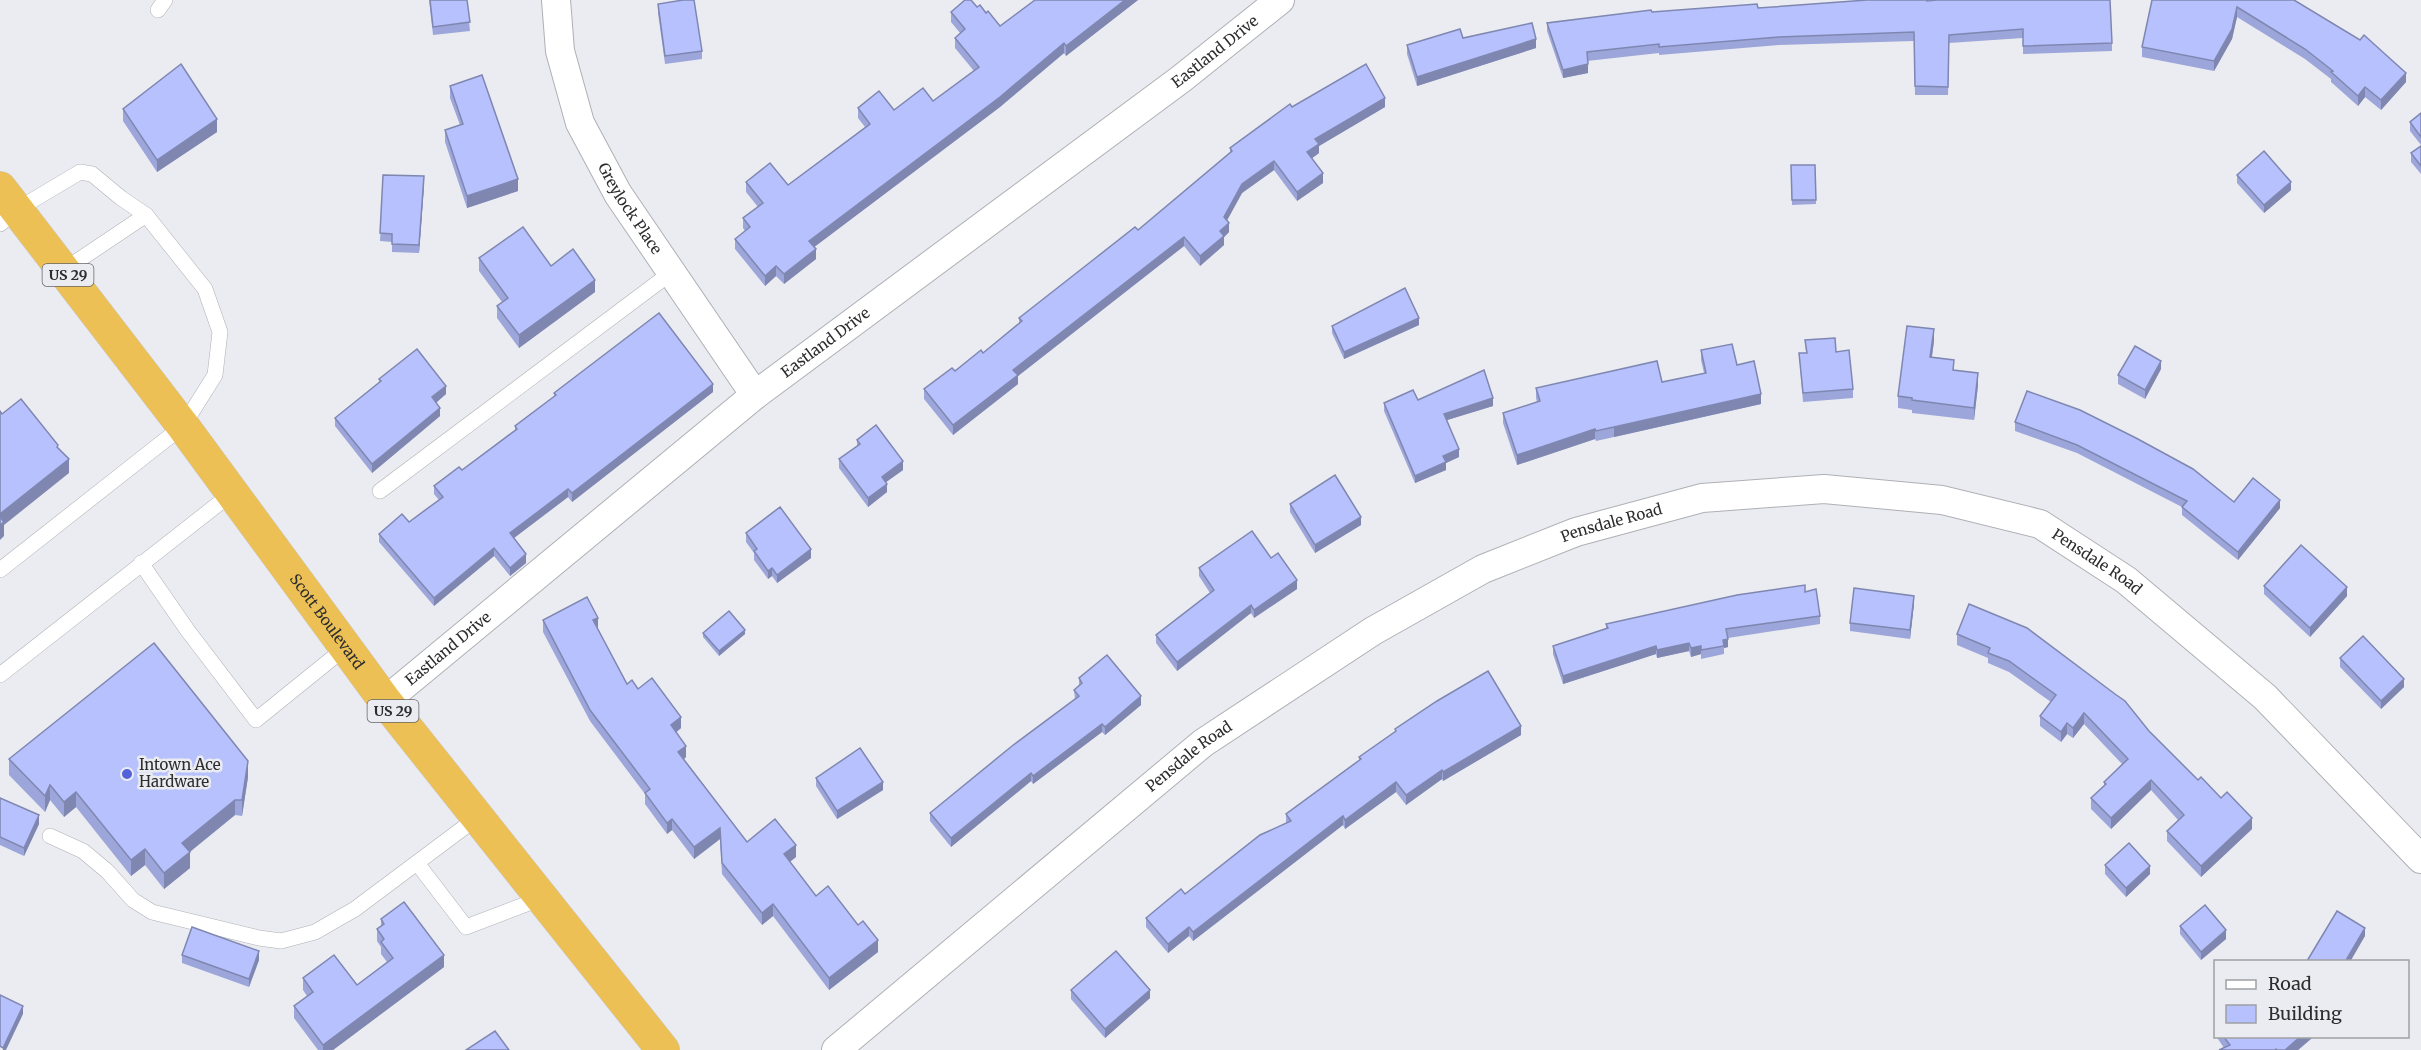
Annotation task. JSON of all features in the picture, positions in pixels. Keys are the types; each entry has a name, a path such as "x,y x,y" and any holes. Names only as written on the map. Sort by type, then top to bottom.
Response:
{"highway":[{"name":"Scott Boulevard","path":"6,207 64,270 183,426 385,701 663,1050"}],"street":[{"name":"Greylock Place","path":"556,0 560,51 580,123 618,194 755,395"},
{"name":"Eastland Drive","path":"385,701 755,395 1181,79 1280,0"},
{"name":"Pensdale Road","path":"836,1050 1203,742 1373,631 1483,569 1576,532 1702,498 1824,489 1942,500 2040,524 2126,580 2265,697 2421,859"}],"lane":[{"path":"0,570 183,426 215,375 220,332 206,289 146,214 121,198 92,174 80,172 6,207"},
{"path":"64,270 146,214"},
{"path":"380,491 672,272"},
{"path":"0,675 231,494"},
{"path":"141,563 188,631 256,720 345,648"},
{"path":"51,836 83,851 133,900 152,912 281,941 315,932 356,909 478,817"},
{"path":"417,863 466,927 542,898"}],"building":[{"path":"430,0 467,0 470,22 433,27"},
{"path":"694,0 702,51 665,56 658,4"},
{"path":"965,0 971,0 977,7 980,5 1000,26 1035,0 1125,0 1066,46 1064,43 1000,97 809,241 816,249 784,274 776,266 765,276 735,239 750,227 743,218 763,203 746,182 770,163 788,185 870,124 858,108 879,91 894,110 923,88 933,101 979,67 955,38 965,29 951,12"},
{"path":"1867,0 2110,0 2112,43 2023,46 2023,29 1949,35 1948,87 1915,86 1914,32 1779,37 1659,47 1659,44 1587,52 1588,64 1563,70 1547,23 1651,10 1652,12 1757,4 1758,8"},
{"path":"2152,0 2294,0 2360,40 2364,35 2406,73 2381,100 2365,87 2358,96 2331,72 2333,71 2305,49 2237,7 2232,29 2214,61 2142,47"},
{"path":"1532,23 1536,39 1417,77 1407,45 1460,29 1463,38"},
{"path":"181,64 217,119 157,160 123,109"},
{"path":"1366,64 1385,98 1315,139 1319,144 1307,152 1323,173 1297,192 1274,161 1242,184 1224,217 1229,223 1220,231 1224,236 1200,256 1184,237 1013,370 1018,375 953,425 924,389 952,368 955,371 981,350 983,353 1022,321 1019,318 1135,227 1138,230 1232,151 1230,148 1290,104 1292,107"},
{"path":"482,75 518,179 467,196 445,130 463,124 450,86"},
{"path":"2421,113 2421,137 2410,122"},
{"path":"2421,146 2421,166 2411,153"},
{"path":"2264,151 2291,182 2264,205 2237,175"},
{"path":"1791,165 1815,165 1816,200 1792,200"},
{"path":"383,175 424,176 419,245 392,244 392,234 380,233"},
{"path":"523,227 551,266 573,249 595,280 519,335 497,306 508,298 479,258"},
{"path":"1405,288 1419,318 1344,352 1332,326"},
{"path":"659,313 713,384 572,493 568,489 510,533 526,554 510,568 494,548 434,598 379,534 402,514 409,522 443,497 434,486 459,467 462,470 517,429 515,426 556,395 554,393"},
{"path":"1907,326 1934,329 1930,357 1954,360 1953,370 1978,373 1974,408 1898,396"},
{"path":"1835,338 1836,352 1849,350 1853,389 1803,393 1799,353 1807,353 1805,340"},
{"path":"1732,344 1737,365 1754,361 1761,394 1596,431 1595,429 1517,455 1503,413 1540,401 1536,388 1657,361 1662,382 1706,373 1701,350"},
{"path":"2135,346 2161,361 2145,390 2118,375"},
{"path":"417,349 446,386 432,397 440,408 372,464 335,418"},
{"path":"1484,370 1493,398 1444,414 1459,449 1443,456 1446,462 1415,476 1384,403 1413,390 1418,400"},
{"path":"2027,391 2080,410 2136,438 2193,469 2234,502 2253,478 2280,500 2238,552 2182,507 2187,501 2077,445 2015,422"},
{"path":"21,399 58,445 57,447 69,459 0,514 0,411 2,414"},
{"path":"876,425 903,461 882,477 887,484 868,498 839,459 860,444 857,440"},
{"path":"1335,475 1361,517 1315,545 1290,504"},
{"path":"780,507 811,549 777,575 772,568 768,571 754,551 757,549 746,533"},
{"path":"1252,531 1271,558 1278,553 1297,580 1254,610 1251,605 1177,662 1156,635 1214,590 1199,568"},
{"path":"2301,545 2347,587 2310,628 2264,586"},
{"path":"1805,585 1805,592 1816,589 1820,616 1726,629 1728,639 1723,640 1724,646 1701,650 1701,646 1691,648 1689,643 1657,650 1656,646 1563,676 1553,646 1608,628 1606,624 1737,595"},
{"path":"1854,588 1914,596 1910,630 1850,623"},
{"path":"587,597 598,618 593,620 627,684 632,680 638,689 652,678 681,717 671,725 686,746 678,752 747,842 775,819 796,845 784,854 816,896 828,886 858,925 863,921 878,940 829,978 773,904 762,913 722,863 720,828 694,847 672,819 667,823 645,793 650,789 590,710 543,620"},
{"path":"1969,604 2027,628 2125,701 2149,731 2198,780 2201,777 2221,798 2227,792 2252,818 2201,866 2167,831 2184,815 2151,780 2111,818 2091,798 2128,759 2084,713 2073,728 2067,723 2061,732 2040,716 2056,695 2009,661 1988,653 1990,648 1957,634"},
{"path":"729,611 745,630 719,651 703,633"},
{"path":"2363,636 2404,679 2381,701 2340,658"},
{"name":"Intown Ace Hardware","path":"154,643 248,761 242,800 235,800 182,843 190,852 164,873 145,849 131,860 76,792 64,802 50,785 45,796 9,759"},
{"path":"1107,655 1141,696 1105,727 1102,724 1033,776 1031,773 951,838 930,813 1012,746 1079,696 1074,690 1082,683 1079,678"},
{"path":"1488,671 1521,726 1443,772 1442,770 1406,795 1396,782 1345,820 1343,816 1193,932 1189,927 1168,944 1146,918 1181,889 1185,894 1260,835 1291,821 1286,814 1361,759 1359,757 1396,731 1395,729"},
{"path":"860,748 883,782 837,811 816,778"},
{"path":"0,798 39,815 24,848 0,837"},
{"path":"2129,843 2150,866 2126,888 2105,865"},
{"path":"404,902 444,955 323,1045 294,1006 313,992 303,978 334,955 357,985 393,958 381,942 384,939 377,929 384,924 381,919"},
{"path":"2205,905 2226,930 2201,952 2180,926"},
{"path":"2337,911 2365,928 2346,960 2308,960"},
{"path":"192,927 259,951 249,979 182,955"},
{"path":"1116,951 1150,990 1105,1029 1071,990"},
{"path":"0,995 23,1006 3,1048 0,1046"},
{"path":"495,1031 509,1050 466,1050"},
{"path":"2225,1038 2299,1038 2285,1050 2219,1050 2230,1045"}],"place":[{"name":"Intown Ace Hardware","path":"127,774"}]}
